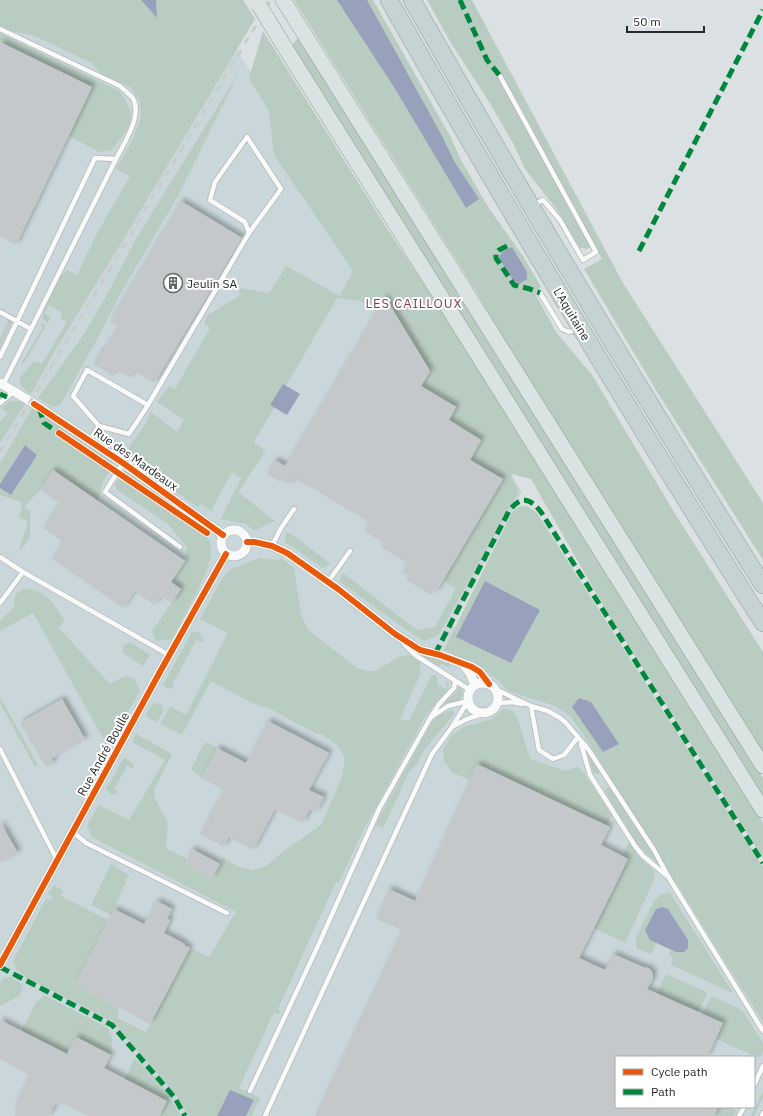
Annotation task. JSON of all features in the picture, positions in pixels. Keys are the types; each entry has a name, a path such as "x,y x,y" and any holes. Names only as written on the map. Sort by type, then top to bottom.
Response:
{"highway":[{"name":"L'Aquitaine","path":"388,0 580,327 659,458 763,623"},
{"name":"L'Aquitaine","path":"412,0 531,206 677,447 763,585"}],"main road":[{"path":"257,3 763,810"},
{"path":"286,4 763,766"}],"street":[{"name":"Rue des Mardeaux","path":"2,384 90,440 223,535"},
{"path":"230,531 238,531 244,535 247,542 245,550 242,554 234,557 226,554 221,547 223,535 230,531"},
{"path":"247,542 272,546 287,553 328,582 395,634 420,650 440,655 472,667 480,672 499,695 498,703 492,711 482,714 473,710 468,701 472,688 470,673 464,665"},
{"name":"Rue André Boulle","path":"0,965 169,655 226,554"},
{"path":"472,688 484,683 492,686"}],"lane":[{"path":"0,29 120,86 132,98 137,110 132,127 2,384"},
{"path":"500,76 596,252 583,260 560,220 542,200 531,206"},
{"path":"148,405 87,370 73,396 100,426 129,434 148,405 249,233 281,189 247,137 215,182 210,200 245,222 249,233"},
{"path":"0,357 95,158 116,159"},
{"path":"540,293 562,329 570,332 580,327"},
{"path":"0,312 31,329"},
{"path":"0,403 14,391"},
{"path":"90,440 100,426"},
{"path":"123,463 105,492 180,547"},
{"path":"272,546 281,528 294,509"},
{"path":"328,582 350,551"},
{"path":"0,557 22,572 169,655"},
{"path":"0,603 22,572"},
{"path":"395,634 416,656 455,681 472,688"},
{"path":"250,1090 379,809 439,704 454,688 455,681"},
{"path":"492,686 531,706"},
{"path":"428,722 440,710 448,706 468,701"},
{"path":"265,1116 432,754 452,727 468,701"},
{"path":"498,703 512,702 531,706 560,718 594,756 654,850 669,878 763,1031"},
{"path":"531,706 539,750 553,759 564,755 578,737"},
{"path":"452,727 482,714"},
{"path":"578,737 583,748 590,775 627,833 643,856 669,878"},
{"path":"0,749 57,861"},
{"path":"73,832 86,843 227,913"},
{"path":"755,1083 763,1066"}],"shaded area":[{"path":"0,0 208,0 225,32 522,492 451,625 523,660 579,690 763,983 763,1116 0,1116"}],"green space":[{"path":"0,0 141,0 156,17 156,0 243,0 255,19 120,245 57,347 31,394 23,388 19,379 34,361 42,364 67,322 60,318 62,313 49,305 44,314 51,317 48,323 43,320 43,314 47,300 62,274 67,270 77,275 95,237 130,176 116,169 133,139 141,117 140,102 130,87 102,75 92,63 32,35 14,32 0,25"},
{"path":"294,0 373,0 450,136 462,162 488,207 523,256 541,287 535,294 557,333 592,375 677,517 763,652 763,755 504,340 477,293"},
{"path":"427,0 472,0 623,283 763,503 763,560 656,390 584,269 602,259 594,244 587,249 580,248 554,206 525,169 514,145 491,105 451,43"},
{"path":"263,31 388,230 484,375 763,823 763,858 604,607 531,479 511,474 519,491 438,636 424,641 402,627 339,581 343,573 417,630 435,627 456,588 443,581 503,479 470,460 481,440 449,420 456,407 421,386 430,371 385,297 376,311 360,301 337,298 286,386 284,384 271,405 274,408 254,442 266,450 238,492 275,521 254,531 246,524 221,519 241,478 232,472 211,511 201,504 198,507 134,463 129,456 129,447 146,423 150,411 177,432 184,420 157,402 169,386 175,389 210,328 204,323 208,315 239,296 240,288 269,293 286,266 340,296 353,271 274,155 269,111 249,78"},
{"path":"0,33 119,91 130,109 131,116 128,128 112,150 99,152 69,136 92,87 0,42"},
{"path":"298,38 763,778 763,799 292,45"},
{"path":"239,72 178,196 119,296 98,338 60,405 53,407 38,398 84,334 108,293 136,239"},
{"path":"9,319 12,322 0,348 0,339"},
{"path":"41,322 46,326 21,366 42,329"},
{"path":"10,401 19,401 25,404 0,443 0,422 8,413 2,408"},
{"path":"32,408 112,462 113,466 103,481 98,501 53,470 40,490 24,507 30,511 30,536 28,541 19,551 28,521 19,518 22,502 0,495 0,488 11,495 37,455 25,445 0,484 0,464"},
{"path":"124,471 128,471 204,528 202,530 210,542 211,555 208,564 209,566 172,639 156,641 152,631 181,589 171,582 185,561 187,547 167,523 116,489 115,484"},
{"path":"527,506 537,513 763,867 763,1022 585,737 570,716 555,706 508,691 497,679 476,665 444,650 512,512 518,507"},
{"path":"286,533 290,533 331,564 323,568 285,542"},
{"path":"259,558 280,560 281,558 294,568 301,614 308,630 357,668 368,671 376,671 400,656 410,655 420,662 420,675 400,719 409,721 431,676 436,675 438,686 442,685 443,689 447,688 446,680 449,683 447,691 425,717 362,833 339,883 336,882 278,1009 281,1012 279,1014 274,1012 239,1088 260,1098 252,1116 188,1116 178,1097 112,1021 27,978 17,970 13,961 46,899 51,901 53,897 48,894 54,885 63,891 61,896 108,920 75,985 118,1008 118,1018 146,1032 190,948 209,957 236,912 92,837 87,825 99,805 129,820 165,760 132,742 136,734 172,754 154,790 154,797 168,823 166,848 187,859 185,863 212,878 223,858 239,867 253,870 265,867 285,850 321,825 342,777 345,758 337,745 323,735 314,733 272,710 250,702 211,681 182,735 160,724 170,706 186,715 228,633 200,619 223,577 232,569"},
{"path":"24,589 38,591 44,594 53,603 64,621 59,628 110,684 125,676 134,678 140,691 108,747 33,613 0,631 0,621 14,607 16,594"},
{"path":"196,631 201,634 204,643 196,640 172,686 175,687 170,689 166,688 163,685 192,632"},
{"path":"130,642 150,655 143,666 123,653 124,645"},
{"path":"422,654 450,664 449,668 442,664 436,667 421,656"},
{"path":"460,687 463,691 462,697 456,702 447,705 445,701 456,693"},
{"path":"0,697 38,765 35,767 0,703"},
{"path":"153,703 162,704 163,712 157,722 148,718 146,714"},
{"path":"503,709 513,711 518,720 530,759 566,771 576,767 581,769 612,815 606,826 453,773 444,762 443,749 452,735 463,727 492,719"},
{"path":"452,710 455,713 426,748 416,765 409,772 383,828 375,825 432,722 438,716"},
{"path":"205,743 209,743 217,748 201,778 192,770 192,767"},
{"path":"587,752 600,772 597,774 593,772"},
{"path":"125,758 131,762 134,769 127,766 114,789 118,791 116,794 111,794 106,789"},
{"path":"609,787 661,865 644,852 634,840 604,790"},
{"path":"629,842 640,857 655,872 653,882 625,943 594,928 628,859 622,856"},
{"path":"111,864 129,875 111,915 91,905"},
{"path":"670,893 733,993 671,965 673,958 669,955 671,949 676,952 684,952 650,940 656,943 652,954 637,949 635,940 654,901 661,894"},
{"path":"666,974 707,992 698,1012 657,994"},
{"path":"11,977 21,984 23,989 19,996 0,1006 0,984 4,978"},
{"path":"44,995 108,1028 112,1039 111,1055 76,1037 67,1054 21,1031 36,1003"},
{"path":"712,996 742,1010 763,1043 763,1052 761,1056 757,1057 716,1039 723,1023 702,1014"},
{"path":"134,1059 155,1078 181,1116 159,1116 167,1101 125,1079"},
{"path":"763,1091 763,1097 754,1116 751,1116"},
{"path":"718,1108 732,1108 736,1110 733,1116 714,1115"}],"water":[{"path":"141,0 156,0 157,18"},
{"path":"337,0 367,0 441,134 454,161 479,199 466,208 394,87"},
{"path":"512,247 527,272 527,279 519,284 513,280 499,258 502,252"},
{"path":"283,384 300,394 287,415 270,405"},
{"path":"25,445 37,455 11,495 0,488 0,484"},
{"path":"485,581 540,610 511,663 456,637"},
{"path":"579,698 591,702 619,744 603,752 572,707"},
{"path":"662,907 668,909 688,940 688,948 684,952 676,952 650,940 645,930 656,909"},
{"path":"230,1090 254,1100 246,1116 217,1116"}],"building":[{"path":"0,42 92,87 16,245 0,236"},
{"name":"Jeulin SA","path":"181,201 242,238 154,383 134,371 130,378 117,370 113,376 93,364 101,351 103,352 118,326 110,321"},
{"path":"385,297 430,371 421,386 456,407 449,420 481,440 470,460 503,479 436,592 433,591 431,595 406,580 408,575 402,572 407,563 381,547 383,543 364,531 369,522 295,478 293,478 290,484 281,480 280,482 267,474 275,460 285,466"},
{"path":"53,470 185,561 171,582 181,589 172,603 161,596 154,605 135,591 123,608 52,559 63,542 43,528 60,504 40,490"},
{"path":"62,699 85,739 51,759 54,763 46,767 20,723"},
{"path":"268,721 329,753 309,790 324,797 316,812 310,809 303,823 275,809 253,850 229,837 224,847 200,834 224,790 201,778 217,748 246,763"},
{"path":"477,764 610,827 601,845 628,859 579,958 605,970 613,954 648,968 651,970 653,979 647,989 723,1023 707,1056 615,1056 615,1108 718,1108 714,1116 315,1116 402,930 376,919 389,889 415,901"},
{"path":"0,822 18,853 0,863"},
{"path":"192,849 220,864 212,878 185,863"},
{"path":"157,901 172,909 167,919 170,920 164,933 190,948 150,1024 75,985 114,909 144,924"},
{"path":"0,1020 67,1054 76,1037 111,1055 104,1068 167,1101 159,1116 88,1116 59,1101 58,1105 55,1104 49,1116 14,1116 18,1108 14,1106 30,1075 0,1059"}],"railway":[{"path":"0,452 271,0"}],"marked path":[{"path":"460,0 487,60 500,76"},
{"path":"639,251 763,10"},
{"path":"507,246 496,253 496,258 514,285 540,293"},
{"path":"0,394 7,397"},
{"path":"39,408 44,423 59,433 59,431"},
{"path":"435,654 509,511 518,502 525,500 529,501 541,512 763,863"},
{"path":"0,967 112,1025 175,1098 185,1116"}],"cycle path":[{"path":"34,404 123,463 223,535"},
{"path":"59,433 207,533"},
{"path":"247,542 272,546 287,553 338,589 395,634 420,650 440,655 472,667 480,672 489,684"},
{"path":"0,965 226,554"}],"place":[{"name":"Jeulin SA","path":"173,283"}],"district":[{"name":"LES CAILLOUX","path":"414,303"}]}
